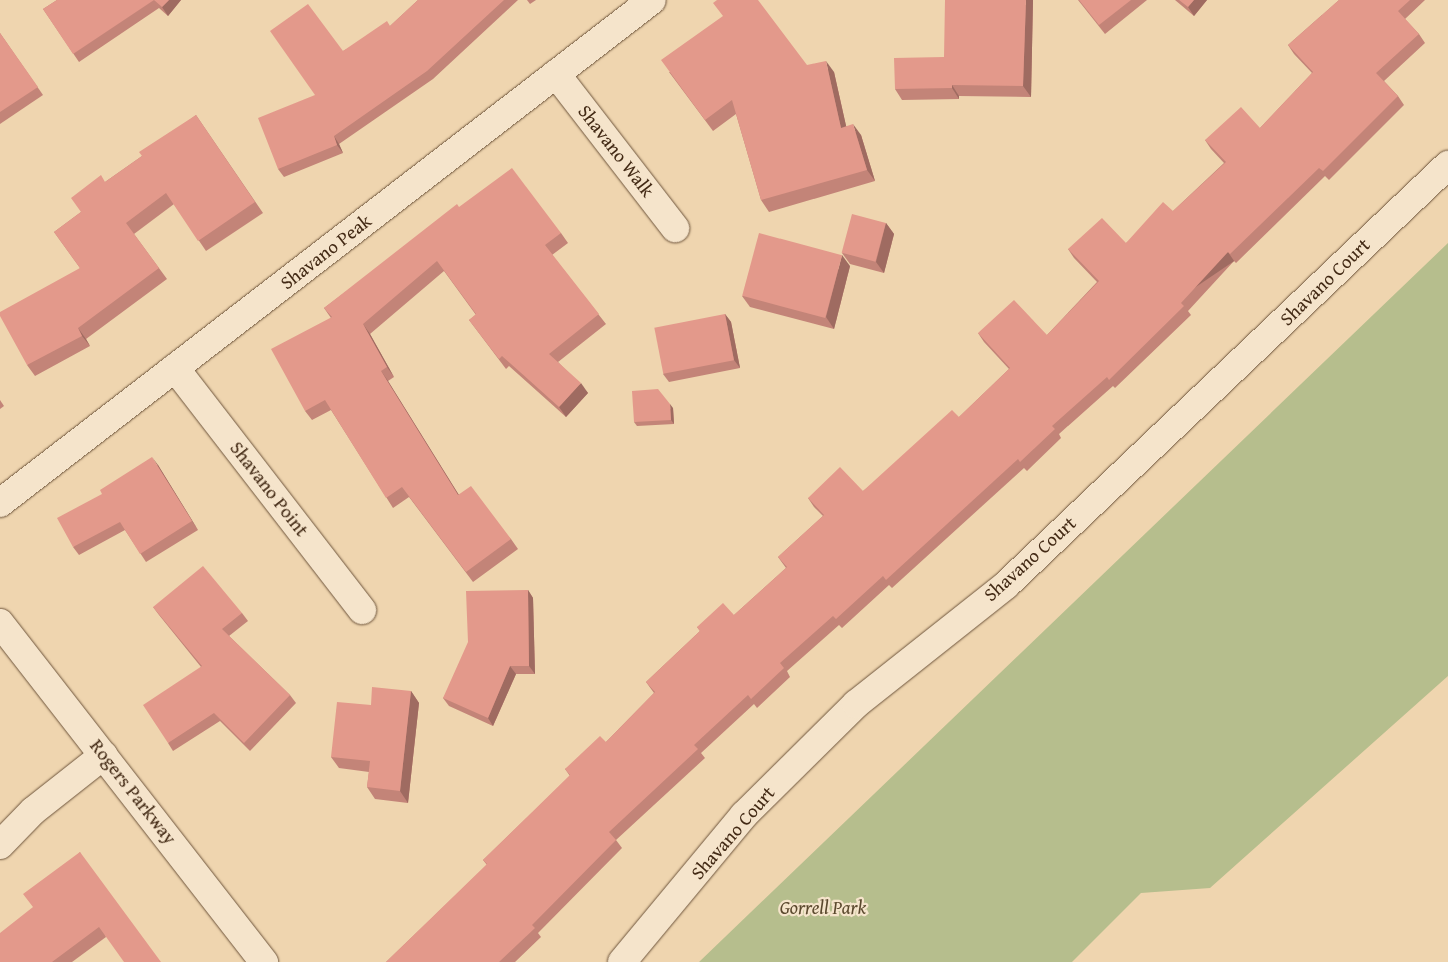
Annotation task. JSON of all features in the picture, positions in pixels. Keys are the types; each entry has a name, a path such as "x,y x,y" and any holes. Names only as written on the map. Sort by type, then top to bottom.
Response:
{"street":[{"name":"Shavano Peak","path":"0,503 652,0"},
{"name":"Shavano Walk","path":"556,74 676,228"},
{"name":"Shavano Court","path":"622,962 744,814 856,704 1006,585 1448,165"},
{"name":"Shavano Point","path":"175,368 362,610"},
{"name":"Rogers Parkway","path":"0,623 264,962"},
{"path":"0,845 33,811 104,755"}],"green space":[{"name":"Gorrell Park","path":"1448,243 1448,676 1210,888 1141,893 1072,962 699,962"}],"building":[{"path":"57,0 154,0 73,54 43,9"},
{"path":"154,0 169,0 162,7"},
{"path":"418,0 504,0 427,71 334,136 337,145 278,169 258,118 315,95 270,31 308,4 343,51 387,21 390,26"},
{"path":"717,0 758,0 807,65 826,61 841,128 853,124 867,170 761,200 732,100 705,120 661,60 723,16 713,3"},
{"path":"945,0 1026,0 1023,86 952,85 952,88 895,89 894,58 944,57"},
{"path":"1079,0 1131,0 1099,25"},
{"path":"1179,0 1194,0 1188,7"},
{"path":"1339,0 1410,0 1398,11 1419,34 1376,73 1398,96 1323,171 1319,168 1230,254 1228,252 1181,303 1184,306 1109,380 1107,377 1052,426 1055,429 1020,462 1018,459 886,580 883,576 836,619 833,616 780,663 784,668 751,699 748,695 694,745 698,749 609,832 616,840 532,925 535,928 499,962 386,962 487,864 483,860 570,775 565,769 600,736 606,742 655,692 646,682 700,631 697,627 723,603 734,615 787,567 778,557 824,515 808,498 840,467 863,491 952,410 959,417 1010,368 978,333 1014,300 1047,335 1099,281 1068,249 1102,218 1126,243 1163,202 1173,211 1226,162 1205,140 1241,107 1260,128 1313,72 1288,45"},
{"path":"0,33 38,87 0,112"},
{"path":"196,115 255,202 198,241 166,193 126,223 159,268 78,328 82,336 27,365 0,316 0,312 80,268 54,232 81,212 71,198 101,175 105,182 142,156 139,152"},
{"path":"512,168 561,233 545,245 599,314 549,354 581,383 559,407 502,356 499,359 469,320 476,314 437,261 363,324 387,367 381,371 458,495 471,486 511,539 466,572 402,487 386,498 325,400 305,411 271,349 332,317 324,308 457,204 459,207"},
{"path":"852,214 886,223 875,262 842,253"},
{"path":"759,233 842,255 825,318 742,296"},
{"path":"725,314 734,360 663,374 654,328"},
{"path":"658,389 670,404 671,420 634,422 632,391"},
{"path":"152,457 192,521 140,554 120,522 73,547 57,518 102,494 100,490"},
{"path":"203,566 242,613 222,629 290,695 244,743 214,713 168,743 143,705 202,666 153,607"},
{"path":"528,590 529,666 510,666 488,718 443,698 468,642 466,591"},
{"path":"372,687 411,691 400,791 367,787 370,761 331,757 337,702 371,705"},
{"path":"80,852 161,962 124,962 99,927 52,962 0,962 0,933 33,907 23,894"}]}
